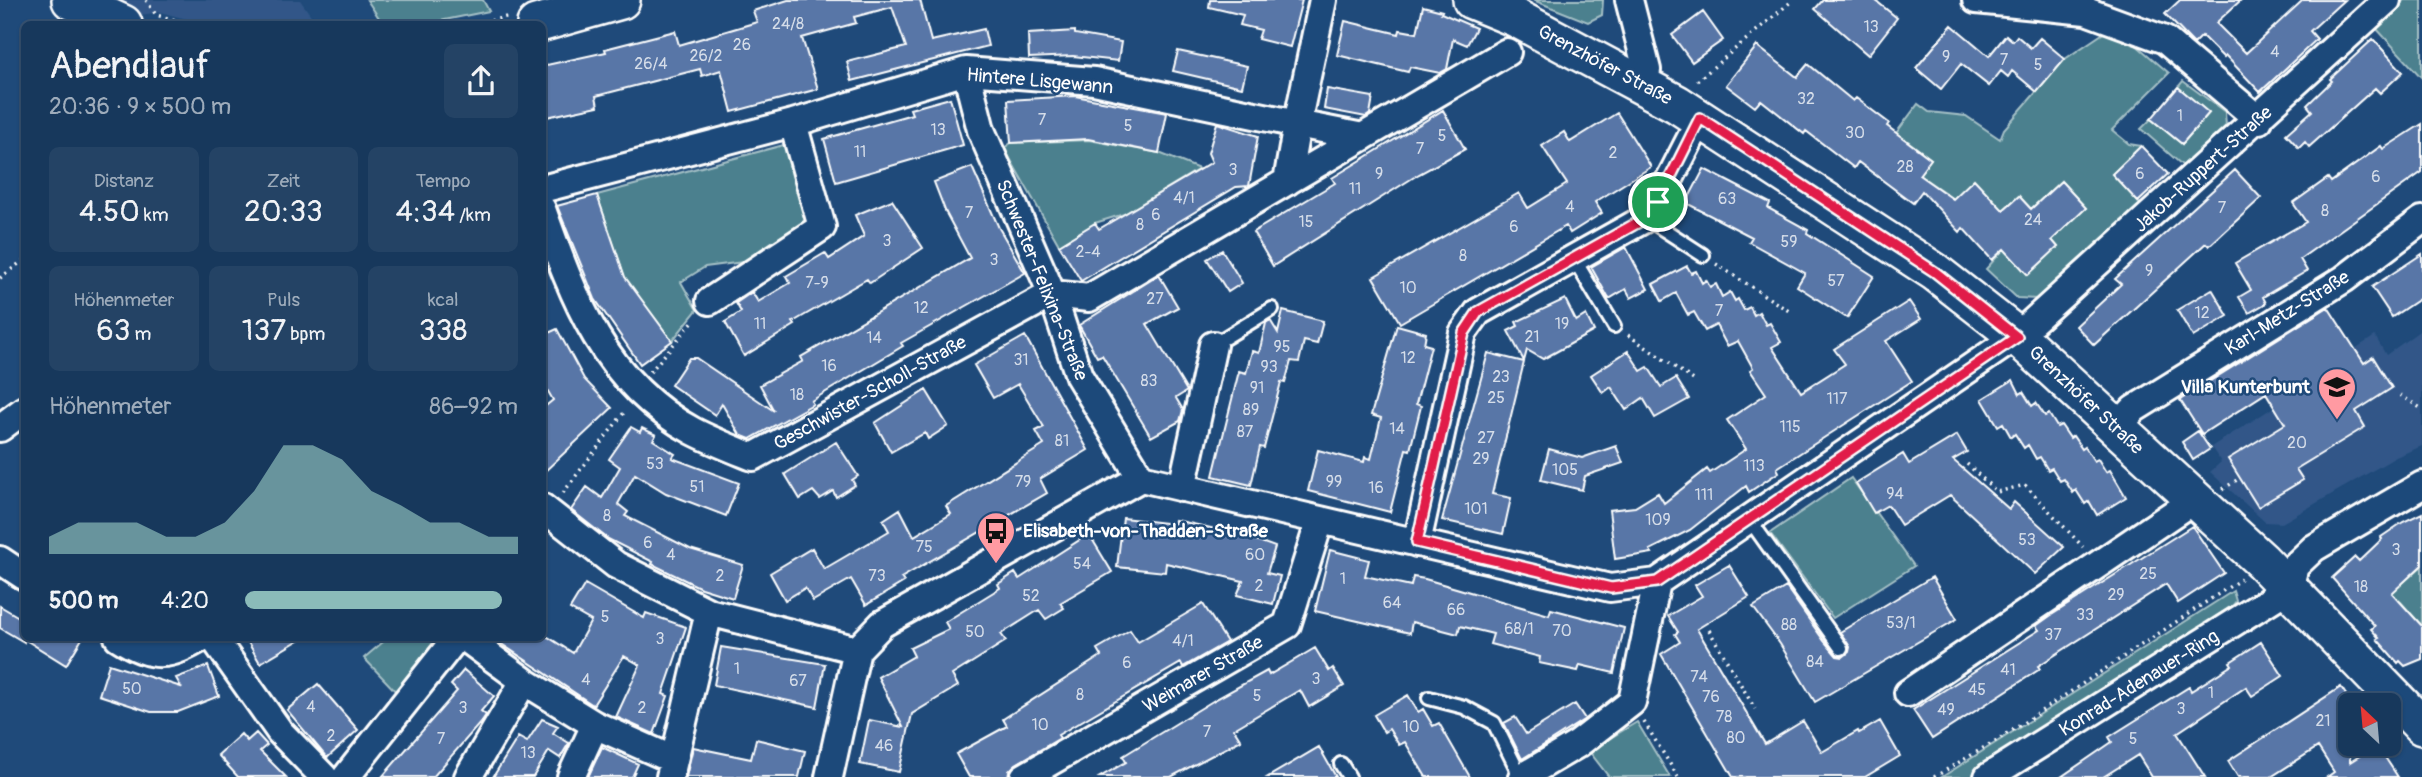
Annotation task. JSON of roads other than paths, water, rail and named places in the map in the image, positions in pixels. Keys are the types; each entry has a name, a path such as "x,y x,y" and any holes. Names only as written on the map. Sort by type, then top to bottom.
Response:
{"street":[{"path":"71,0 116,21"},
{"path":"546,21 621,0"},
{"path":"1287,182 1322,0"},
{"name":"Grenzhöfer Straße","path":"1472,0 1516,18 1644,84 1935,272 2017,337 2116,428 2207,496 2262,561 2422,726"},
{"path":"1629,0 1647,70 1644,84"},
{"path":"1976,0 2086,10 2165,40 2259,120"},
{"name":"Jakob-Ruppert-Straße","path":"2017,337 2259,120 2387,0"},
{"path":"1052,294 1089,298 1507,52"},
{"name":"Hintere Lisgewann","path":"546,188 793,123 966,71 1094,81 1297,124"},
{"name":"Schwester-Felixina-Straße","path":"966,71 981,130 1052,294 1079,376 1141,478"},
{"path":"1417,542 1464,333 1478,312 1646,218 1658,202 1689,111"},
{"path":"710,301 822,227 793,123"},
{"path":"1297,124 1363,137"},
{"name":"Geschwister-Scholl-Straße","path":"546,220 565,274 588,325 611,362 639,393 692,431 752,457 1052,294"},
{"name":"Karl-Metz-Straße","path":"2116,428 2134,409 2344,279 2422,220"},
{"path":"829,777 857,650 882,624 1141,478 1611,588 1657,582 2017,337"},
{"path":"1182,488 1213,345"},
{"path":"0,428 21,412"},
{"path":"2289,588 2295,566 2314,548 2422,485"},
{"path":"1908,692 2099,564 2207,496"},
{"path":"546,510 616,565 709,611 857,650"},
{"name":"Weimarer Straße","path":"1024,777 1287,625 1320,520"},
{"path":"0,560 21,574"},
{"path":"1522,777 1578,744 1632,702 1657,582"},
{"name":"Konrad-Adenauer-Ring","path":"1988,777 2289,588"},
{"path":"469,641 524,681 672,769 709,611"},
{"path":"128,641 161,655 180,650 196,641"},
{"path":"216,641 280,732 324,777"},
{"path":"346,777 454,641"},
{"path":"468,777 524,681"},
{"path":"571,777 595,725"}],"lane":[{"path":"1646,218 1703,255"},
{"path":"1574,258 1615,326"},
{"path":"1213,345 1272,309"},
{"path":"1749,519 1841,648"},
{"path":"1429,698 1464,707 1494,723 1522,777"},
{"path":"1342,764 1349,777"}],"place":[{"name":"Villa Kunterbunt","path":"2337,421"},
{"name":"Elisabeth-von-Thadden-Straße","path":"996,565"}]}
